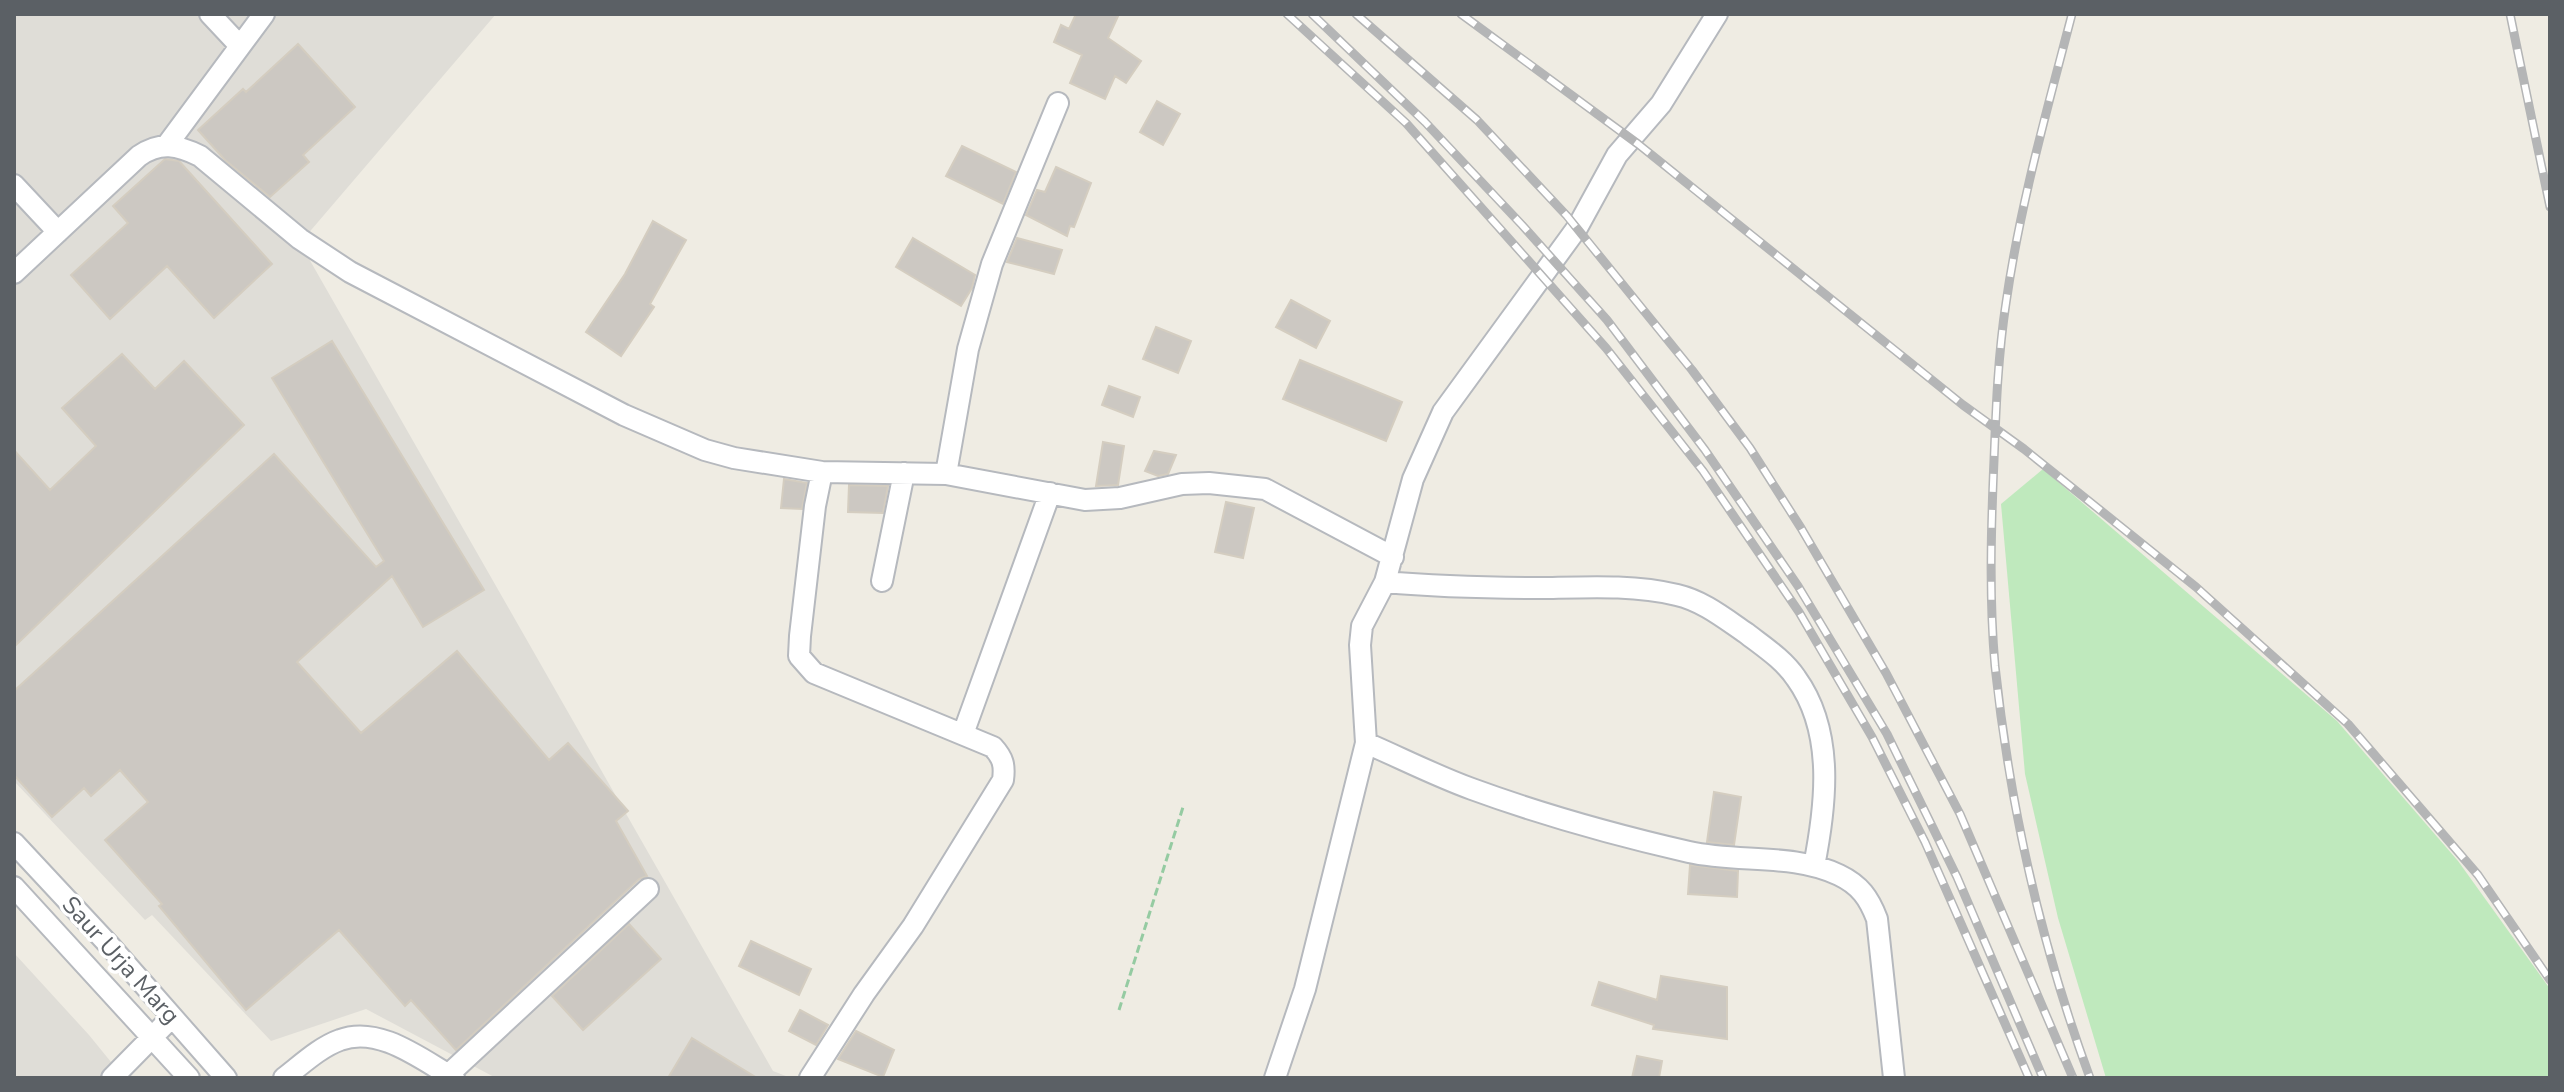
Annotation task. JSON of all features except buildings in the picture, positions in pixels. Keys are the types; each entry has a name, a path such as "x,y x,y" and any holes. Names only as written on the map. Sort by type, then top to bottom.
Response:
{"street":[{"path":"210,14 240,46"},
{"path":"167,145 264,14"},
{"path":"1275,1078 1305,989 1366,743 1360,645 1362,626 1385,582 1413,479 1443,412 1577,228 1617,155 1661,104 1717,14"},
{"path":"946,474 968,349 992,264 1058,103"},
{"path":"14,273 139,156 149,149 167,145 183,148 200,156 300,239 350,272 624,415 705,450 734,458 822,472 946,474 1102,501 1182,484 1209,483 1265,489 1393,557"},
{"path":"14,185 58,232"},
{"path":"810,1078 864,994 913,926 1003,780 1005,766 1001,755 993,747 814,673 799,656 813,520 822,472"},
{"path":"882,581 904,473"},
{"path":"963,734 1050,493"},
{"path":"1385,582 1449,587 1596,586 1674,594 1692,599 1714,611 1774,654 1795,677 1813,705 1820,730 1825,788 1824,817 1814,866"},
{"path":"1366,743 1471,788 1607,833 1695,854 1814,866 1857,885 1869,899 1877,919 1894,1078"},
{"name":"Saur Urja Marg","path":"14,843 226,1078"},
{"name":"Saur Urja Marg","path":"14,887 189,1078"},
{"path":"284,1078 341,1039 363,1036 387,1041 451,1076 648,889"},
{"path":"112,1078 172,1017"}],"path":[{"path":"1119,1010 1184,804"}],"shaded area":[{"path":"14,14 496,14 300,243 773,1071 791,1078 496,1078 366,1009 271,1041 152,915 145,920 14,781"},
{"path":"14,953 89,1035 124,1078 14,1078"}],"green space":[{"path":"2043,469 2337,721 2458,861 2550,989 2550,1078 2106,1078 2058,918 2025,774 2001,504"}],"railway":[{"path":"1287,14 1406,123 1606,348 1703,471 1799,612 1872,737 1925,842 2029,1078"},
{"path":"1312,14 1425,122 1522,225 1607,320 1705,450 1798,586 1887,734 1957,877 2043,1078"},
{"path":"1356,14 1477,120 1567,216 1692,370 1750,448 1886,673 1960,814 2073,1078"},
{"path":"1461,14 1638,144 2196,587 2348,724 2478,875 2550,980"},
{"path":"2072,14 2026,194 2006,303 1997,401 1991,589 2001,719 2019,823 2042,926 2090,1078"},
{"path":"2510,14 2550,207"}]}
